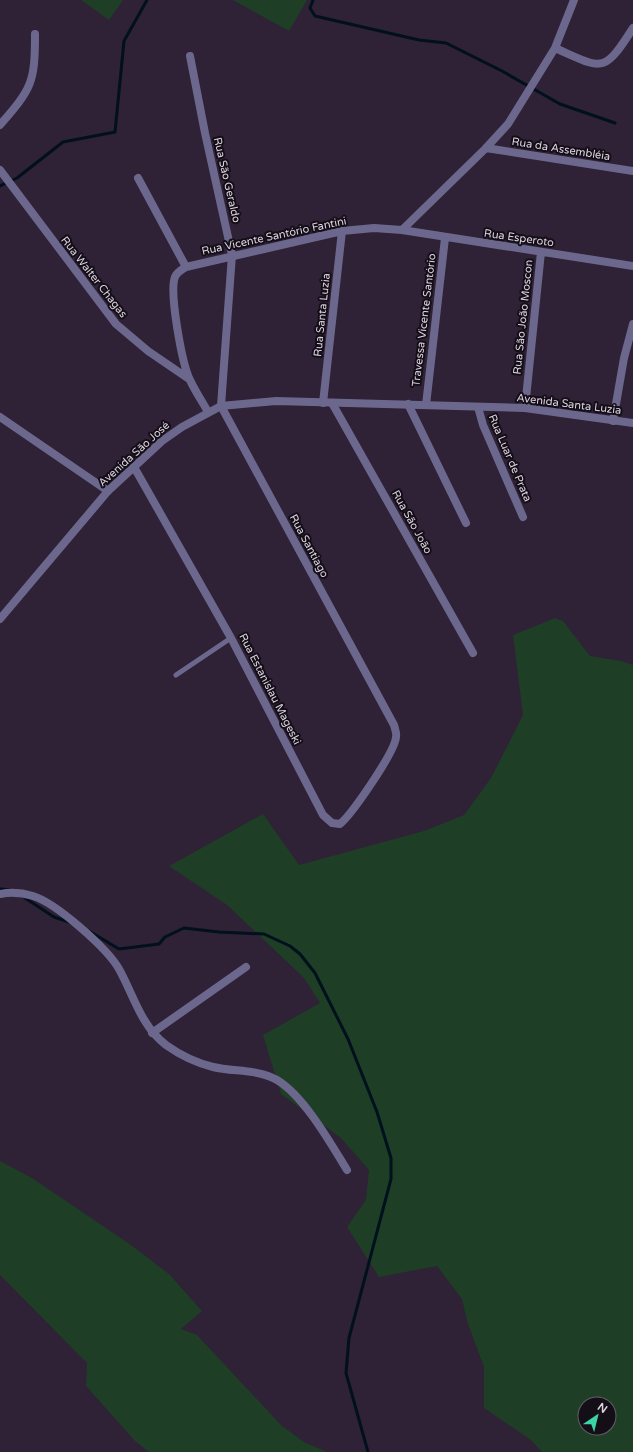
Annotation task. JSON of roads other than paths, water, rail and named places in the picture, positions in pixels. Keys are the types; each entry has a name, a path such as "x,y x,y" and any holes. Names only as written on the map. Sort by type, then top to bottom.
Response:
{"street":[{"path":"402,230 486,148 508,124 555,48 574,0"},
{"path":"555,48 590,63 599,64 606,62 618,52 633,28"},
{"path":"0,125 20,101 32,82 34,70 35,34"},
{"name":"Rua São Geraldo","path":"190,56 205,133 232,255 221,406"},
{"name":"Rua da Assembléia","path":"486,148 633,171"},
{"name":"Rua Walter Chagas","path":"0,170 116,324 148,351 189,379"},
{"path":"138,178 186,267 178,272 174,278 173,302 175,320 189,379 208,412"},
{"name":"Rua Vicente Santório Fantini","path":"186,267 342,230 374,228 402,230"},
{"name":"Rua Santa Luzia","path":"323,403 342,230"},
{"name":"Rua Esperoto","path":"402,230 445,238 633,266"},
{"name":"Travessa Vicente Santório","path":"426,405 445,238"},
{"name":"Rua São João Moscon","path":"526,408 541,252"},
{"path":"613,421 624,358 633,324"},
{"path":"624,358 633,353"},
{"name":"Avenida São José","path":"0,619 108,491 162,441 208,412 221,406 276,401 478,407"},
{"name":"Rua São João","path":"332,403 473,653"},
{"path":"408,404 466,523"},
{"name":"Rua Santiago","path":"221,406 379,697 390,714 396,738"},
{"name":"Avenida Santa Luzia","path":"478,407 526,408 633,423"},
{"name":"Rua Luar de Prata","path":"478,407 483,426 523,517"},
{"path":"0,417 108,491"},
{"name":"Rua Estanislau Mageski","path":"134,467 232,638 323,815 332,823 340,824 344,820 385,761 396,738"},
{"path":"0,894 24,894 45,902 64,915 109,954 119,969 143,1019 152,1033 167,1046 198,1062 213,1067 267,1076 285,1085 310,1115 347,1170"},
{"path":"152,1033 246,967"}],"lane":[{"path":"176,675 232,638"}],"waterway":[{"path":"0,186 17,178 63,142 115,132 124,41 147,0"},
{"path":"313,0 310,8 315,16 419,40 446,43 502,71 560,104 615,123"},
{"path":"0,889 10,890"},
{"path":"25,898 54,917 69,922"},
{"path":"89,931 119,949 159,944 165,937 184,928 219,932 264,934 290,946 300,954 315,973 348,1039 377,1112 391,1158 391,1179 349,1338 346,1373 368,1452"}]}
